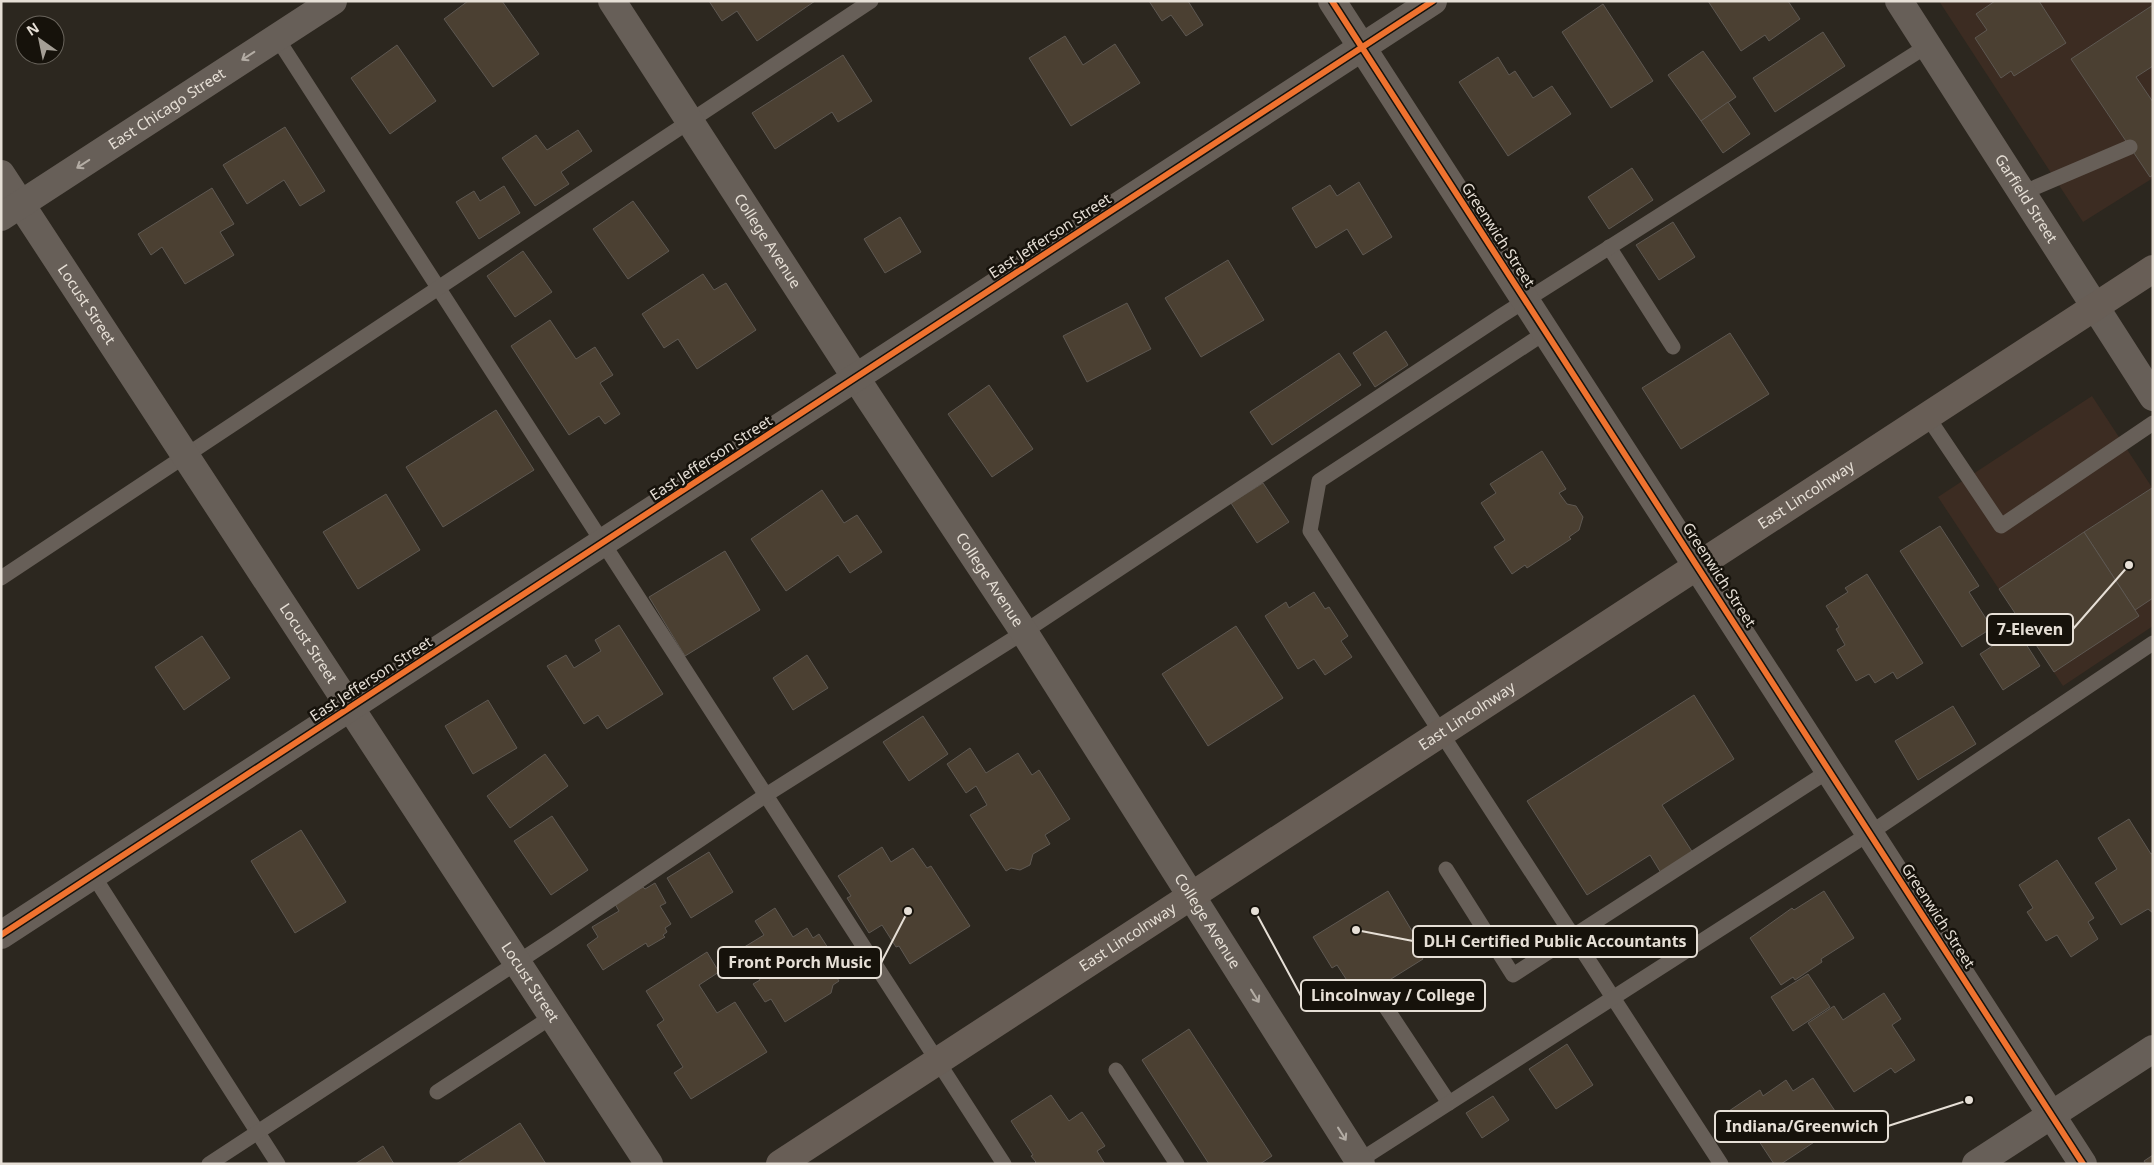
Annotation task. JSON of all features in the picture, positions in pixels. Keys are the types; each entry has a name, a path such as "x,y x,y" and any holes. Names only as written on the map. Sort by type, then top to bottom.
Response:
{"main road":[{"name":"East Lincolnway","path":"780,1164 2153,269"}],"street":[{"name":"East Chicago Street","path":"11,211 333,1"},
{"name":"College Avenue","path":"612,1 688,121 1024,632 1192,896 1358,1163"},
{"name":"Greenwich Street","path":"1332,1 2083,1164"},
{"name":"East Jefferson Street","path":"1,935 1433,1"},
{"name":"Garfield Street","path":"1899,1 2153,397"},
{"name":"Locust Street","path":"1,174 11,211 186,457 649,1164"},
{"path":"1976,1164 2153,1050"}],"lane":[{"path":"1,578 871,1"},
{"path":"277,38 1004,1164"},
{"path":"209,1164 517,962 766,795 1024,632 1526,300 1927,46"},
{"path":"2022,194 2130,147"},
{"path":"1609,247 1674,347"},
{"path":"1546,332 1319,481 1310,531 1721,1164"},
{"path":"1927,416 2001,526 2153,423"},
{"path":"1358,1163 1449,1102 1870,833 2153,643"},
{"path":"1446,869 1513,975 1830,770"},
{"path":"93,875 278,1164"},
{"path":"1384,1006 1449,1102"},
{"path":"437,1092 553,1016"},
{"path":"1116,1070 1177,1164"}],"shaded area":[{"path":"1939,1 2153,1 2153,178 2083,222"},
{"path":"2092,396 2153,489 2153,626 2063,686 1938,497"}],"building":[{"path":"468,1 502,1 539,54 493,87 444,19"},
{"path":"709,1 815,1 757,41 737,11 722,21"},
{"path":"1149,1 1188,1 1203,25 1186,36 1171,15 1162,21"},
{"path":"1708,1 1788,1 1800,19 1769,41 1765,35 1741,51"},
{"path":"1995,1 2039,1 2066,43 2014,76 2011,71 2001,78 1975,38 1987,30 1976,14"},
{"path":"1603,4 1653,81 1611,108 1562,32"},
{"path":"2153,5 2153,66 2136,77 2153,102 2153,175 2150,177 2071,59"},
{"path":"1823,32 1845,66 1775,112 1753,78"},
{"path":"1065,36 1083,65 1115,44 1140,83 1071,126 1029,58"},
{"path":"397,45 436,101 390,134 351,78"},
{"path":"1703,51 1736,97 1701,121 1668,75"},
{"path":"843,55 872,101 838,122 832,112 775,149 752,113"},
{"path":"1498,57 1509,75 1515,71 1533,98 1552,86 1571,114 1508,156 1459,82"},
{"path":"1728,102 1750,134 1723,153 1701,121"},
{"path":"285,127 325,191 300,206 284,180 247,204 223,165"},
{"path":"578,130 592,151 561,172 569,184 535,206 502,158 536,135 547,150"},
{"path":"1632,168 1653,200 1609,229 1588,197"},
{"path":"1359,182 1392,237 1363,255 1347,229 1316,248 1292,208 1330,185 1337,196"},
{"path":"504,186 520,213 479,239 456,202 474,191 480,201"},
{"path":"212,188 234,224 220,232 234,255 185,284 162,247 151,255 138,234"},
{"path":"633,201 669,251 628,279 593,229"},
{"path":"900,217 921,252 885,273 864,239"},
{"path":"1673,222 1695,257 1659,280 1636,245"},
{"path":"523,251 552,292 515,317 487,276"},
{"path":"1228,260 1264,320 1201,357 1165,298"},
{"path":"703,274 714,290 726,283 756,330 697,369 678,339 664,348 642,314"},
{"path":"1127,303 1151,349 1087,382 1063,336"},
{"path":"550,320 576,359 595,347 613,375 600,383 620,414 605,424 599,416 569,435 511,346"},
{"path":"1386,331 1408,365 1375,387 1353,353"},
{"path":"1730,333 1769,394 1681,449 1642,388"},
{"path":"1339,353 1361,385 1272,445 1250,412"},
{"path":"989,385 1033,449 992,477 948,414"},
{"path":"496,410 534,470 443,527 406,467"},
{"path":"1542,451 1566,489 1559,493 1567,504 1576,506 1583,517 1579,530 1569,537 1571,539 1527,568 1525,565 1512,574 1494,547 1505,540 1481,503 1496,493 1490,484"},
{"path":"1263,483 1289,522 1257,543 1231,503"},
{"path":"2152,488 2153,598 2135,610 2084,532"},
{"path":"822,490 844,523 857,515 882,552 850,573 838,555 786,591 751,539"},
{"path":"386,494 420,550 358,589 323,532"},
{"path":"1940,526 1979,586 1969,592 1992,628 1962,647 1900,551"},
{"path":"2084,532 2139,616 2054,672 1999,589"},
{"path":"725,551 760,610 685,656 649,597"},
{"path":"1867,574 1923,663 1897,679 1893,672 1875,683 1869,674 1856,681 1837,650 1845,645 1836,629 1839,627 1826,606 1848,592 1845,588"},
{"path":"1314,592 1325,609 1329,607 1348,636 1341,641 1352,657 1325,675 1314,659 1298,669 1265,616 1286,602 1289,608"},
{"path":"619,625 663,694 607,729 598,715 584,724 547,666 566,655 574,668 601,651 595,640"},
{"path":"1236,626 1283,698 1208,746 1162,674"},
{"path":"2017,630 2040,666 2003,690 1980,654"},
{"path":"202,636 230,678 184,710 155,667"},
{"path":"807,655 828,688 793,710 773,678"},
{"path":"1694,695 1734,759 1662,805 1693,853 1661,873 1650,855 1587,895 1527,801"},
{"path":"488,700 517,748 473,774 445,726"},
{"path":"1953,706 1976,744 1918,780 1895,741"},
{"path":"923,716 948,754 909,781 883,742"},
{"path":"970,748 986,773 1018,753 1032,775 1039,770 1070,819 1045,835 1050,844 1033,854 1030,865 1020,870 1011,868 1006,871 970,815 987,805 976,786 966,793 947,764"},
{"path":"545,754 568,786 510,828 487,796"},
{"path":"552,816 588,870 551,895 514,841"},
{"path":"2129,819 2151,854 2153,853 2153,913 2148,909 2121,925 2095,883 2117,869 2098,838"},
{"path":"301,830 346,902 295,933 251,861"},
{"path":"882,847 891,862 913,848 927,868 931,866 970,926 910,964 899,946 896,947 882,925 869,933 847,898 851,896 838,876"},
{"path":"709,852 733,892 691,918 667,878"},
{"path":"2057,860 2094,918 2088,922 2098,939 2071,957 2057,935 2046,941 2027,912 2033,908 2019,885"},
{"path":"655,883 666,903 660,906 671,924 665,928 667,932 663,935 665,937 648,947 646,943 603,970 587,945 598,937 592,927 619,911 615,904 643,887 645,889"},
{"path":"1388,891 1415,936 1411,939 1423,959 1359,999 1337,965 1332,968 1313,937"},
{"path":"1824,891 1854,938 1821,959 1822,962 1795,980 1793,977 1781,985 1750,938 1792,908 1794,910"},
{"path":"775,908 793,937 807,928 813,938 819,934 839,965 832,970 839,981 833,985 831,993 785,1022 771,999 765,1002 753,984 760,980 741,949 764,935 755,921"},
{"path":"707,952 719,972 699,985 717,1013 735,1002 767,1052 691,1099 674,1073 683,1067 657,1025 664,1020 646,991"},
{"path":"1808,974 1830,1007 1793,1031 1771,997"},
{"path":"1884,993 1901,1019 1892,1025 1915,1060 1895,1073 1891,1068 1854,1092 1808,1023 1834,1006 1843,1020"},
{"path":"1189,1029 1272,1156 1260,1164 1209,1164 1142,1060"},
{"path":"1567,1044 1593,1085 1556,1109 1529,1069"},
{"path":"1813,1078 1843,1123 1781,1164 1774,1164 1751,1129 1744,1133 1729,1111 1760,1090 1763,1096 1786,1080 1793,1091"},
{"path":"1051,1095 1069,1121 1082,1112 1105,1146 1097,1151 1105,1164 1034,1164 1036,1162 1031,1156 1033,1155 1011,1121"},
{"path":"1493,1096 1509,1120 1482,1138 1466,1113"},
{"path":"520,1123 546,1164 456,1164"},
{"path":"383,1146 394,1164 355,1164"},
{"path":"2153,1155 2153,1164 2146,1164 2144,1161"}],"cycle path":[{"path":"1332,1 2083,1164"},
{"path":"1,935 1433,1"}],"place":[{"name":"7-Eleven","path":"2129,565"},
{"name":"Front Porch Music","path":"908,911"},
{"name":"Lincolnway / College","path":"1255,911"},
{"name":"DLH Certified Public Accountants","path":"1356,930"},
{"name":"Indiana/Greenwich","path":"1969,1100"}]}
